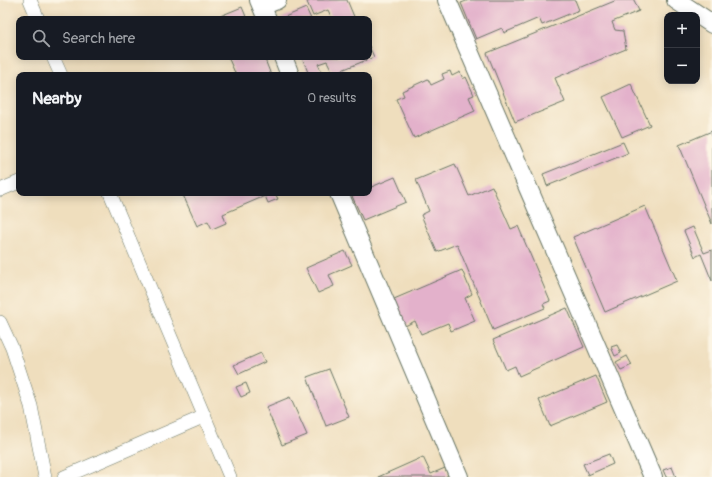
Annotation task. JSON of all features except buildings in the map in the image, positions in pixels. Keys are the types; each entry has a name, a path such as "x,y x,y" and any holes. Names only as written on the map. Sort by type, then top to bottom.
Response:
{"street":[{"path":"30,0 37,16"},
{"path":"447,0 653,477"},
{"path":"676,0 712,24"},
{"path":"54,60 60,72"},
{"path":"284,60 289,72"},
{"path":"0,190 16,183"},
{"path":"111,196 230,477"},
{"path":"340,196 459,477"},
{"path":"0,322 12,348 31,406 45,477"},
{"path":"64,477 204,416"}]}
